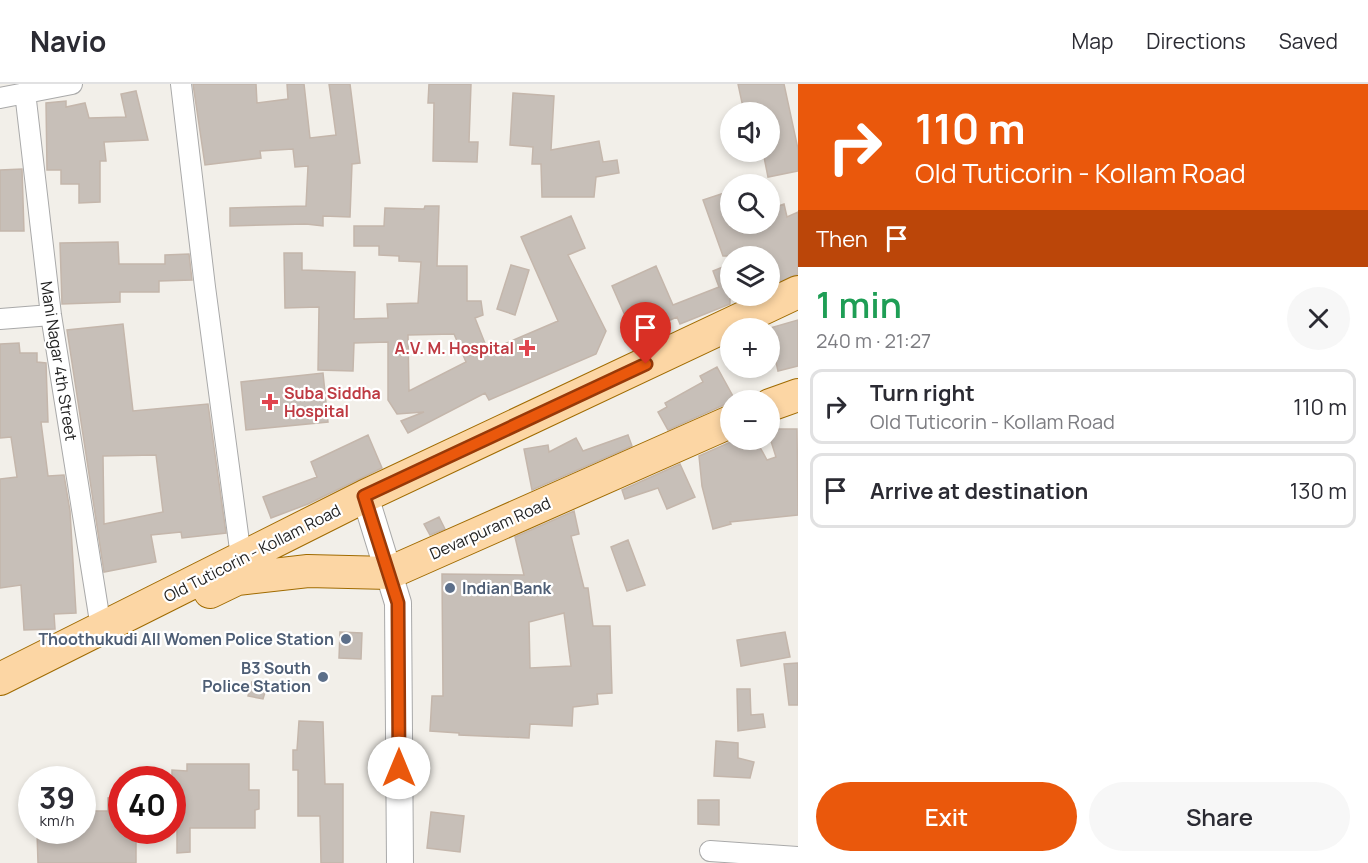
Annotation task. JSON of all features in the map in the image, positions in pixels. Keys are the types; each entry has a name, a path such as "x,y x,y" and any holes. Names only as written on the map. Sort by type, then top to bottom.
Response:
{"main road":[{"name":"Old Tuticorin - Kollam Road","path":"0,678 101,628 239,568 364,496 798,292"},
{"path":"780,401 798,394"},
{"name":"Devarpuram Road","path":"239,568 389,573 720,426"},
{"path":"0,698 239,568"}],"street":[{"path":"0,98 72,84"},
{"path":"181,84 239,568"},
{"name":"Mani Nagar 4th Street","path":"25,92 51,315 101,628"},
{"path":"0,319 51,315"},
{"path":"364,496 398,603 400,863"},
{"path":"710,851 798,857"}],"building":[{"path":"193,84 256,84 257,103 288,99 287,84 304,84 310,138 336,135 329,84 350,84 360,163 352,164 350,217 323,216 323,226 306,224 230,226 230,208 306,206 308,166 295,167 293,149 260,151 261,158 205,165"},
{"path":"429,84 471,84 469,142 478,142 477,162 433,161 434,103 428,103"},
{"path":"738,84 784,84 798,149 798,171 780,175 767,174 765,162 780,162 780,102 742,102"},
{"path":"136,91 148,140 104,142 106,161 100,161 100,202 79,203 79,184 61,184 61,170 47,170 46,103 66,101 66,107 85,103 89,118 126,117 121,94"},
{"path":"513,93 554,96 551,150 599,141 603,162 617,160 619,173 596,177 594,197 542,197 541,164 532,164 533,147 510,145"},
{"path":"22,169 24,231 0,231 0,170"},
{"path":"720,194 720,234 780,234 780,205 784,204 787,217 798,212 798,274 780,282 780,246 720,248 703,200"},
{"path":"425,206 439,206 437,266 467,266 467,301 481,301 483,315 475,318 488,351 558,321 521,237 571,216 585,248 568,255 606,331 596,354 489,400 485,393 408,433 401,421 424,412 397,414 388,400 388,342 354,343 353,371 318,370 319,307 285,308 284,253 302,253 302,270 355,272 354,319 388,318 387,304 418,303 421,262 399,261 399,256 379,255 379,246 354,246 354,226 384,226 385,208 424,209","holes":["454,334 466,362 409,391 408,335"]},
{"path":"118,242 119,264 165,264 165,255 189,254 192,280 159,281 159,292 120,292 120,302 62,304 60,243"},
{"path":"511,265 529,270 515,315 497,309"},
{"path":"656,266 673,305 719,287 713,271 720,268 720,306 725,306 680,324 677,317 634,336 612,286"},
{"path":"798,320 798,366 780,370 780,325"},
{"path":"123,324 133,411 208,404 226,533 182,538 181,532 151,535 156,562 104,572 67,330","holes":["156,455 163,512 104,524 103,456"]},
{"path":"19,343 20,353 37,353 37,362 46,363 48,422 41,422 48,476 64,475 70,511 76,613 54,614 55,629 24,630 21,585 0,588 0,479 17,477 11,437 0,438 0,344"},
{"path":"717,367 720,378 723,378 730,390 720,390 720,407 668,430 658,412 667,407 665,403 703,382 700,376"},
{"path":"323,373 328,422 246,430 241,382"},
{"path":"780,429 797,429 798,515 730,522 731,524 713,529 702,486 699,456 720,447 720,450 762,450 767,460 776,457 774,450 780,450"},
{"path":"368,435 382,468 308,504 271,518 263,497 317,477 311,462"},
{"path":"628,435 632,446 532,490 524,449 548,445 549,452 576,438 583,451"},
{"path":"680,464 695,497 667,509 658,488 625,499 622,490"},
{"path":"574,511 579,534 571,536 584,588 588,588 593,626 610,626 612,693 597,694 598,704 573,707 572,726 530,724 529,738 459,735 459,733 430,731 432,696 443,696 442,574 524,575 515,537","holes":["564,613 571,666 530,668 529,622"]},
{"path":"439,517 445,529 430,535 424,524"},
{"path":"628,540 645,585 627,591 611,547"},
{"path":"340,632 362,633 361,659 339,658"},
{"path":"785,632 790,657 741,666 737,640"},
{"path":"798,663 798,705 789,705 784,664"},
{"path":"252,682 267,686 263,699 248,696"},
{"path":"737,689 750,689 751,715 763,714 765,727 738,731"},
{"path":"299,721 323,722 325,784 343,784 343,863 321,863 320,816 298,816 298,770 293,770 293,750 297,750"},
{"path":"716,741 738,743 738,758 754,762 750,778 714,776"},
{"path":"187,764 249,764 249,790 259,790 259,809 255,810 255,828 190,828 190,852 177,853 177,844 186,844"},
{"path":"698,800 719,800 719,825 698,824"},
{"path":"96,811 108,811 108,844 136,844 136,863 38,863 37,844 96,844"},
{"path":"431,812 464,816 460,852 427,848"}],"place":[{"name":"A.V. M. Hospital","path":"527,348"},
{"name":"Suba Siddha Hospital","path":"270,402"},
{"name":"Indian Bank","path":"450,588"},
{"name":"Thoothukudi All Women Police Station","path":"346,639"},
{"name":"B3 South Police Station","path":"323,677"}],"route":[{"path":"399,768 398,603 364,496 646,364"}]}
